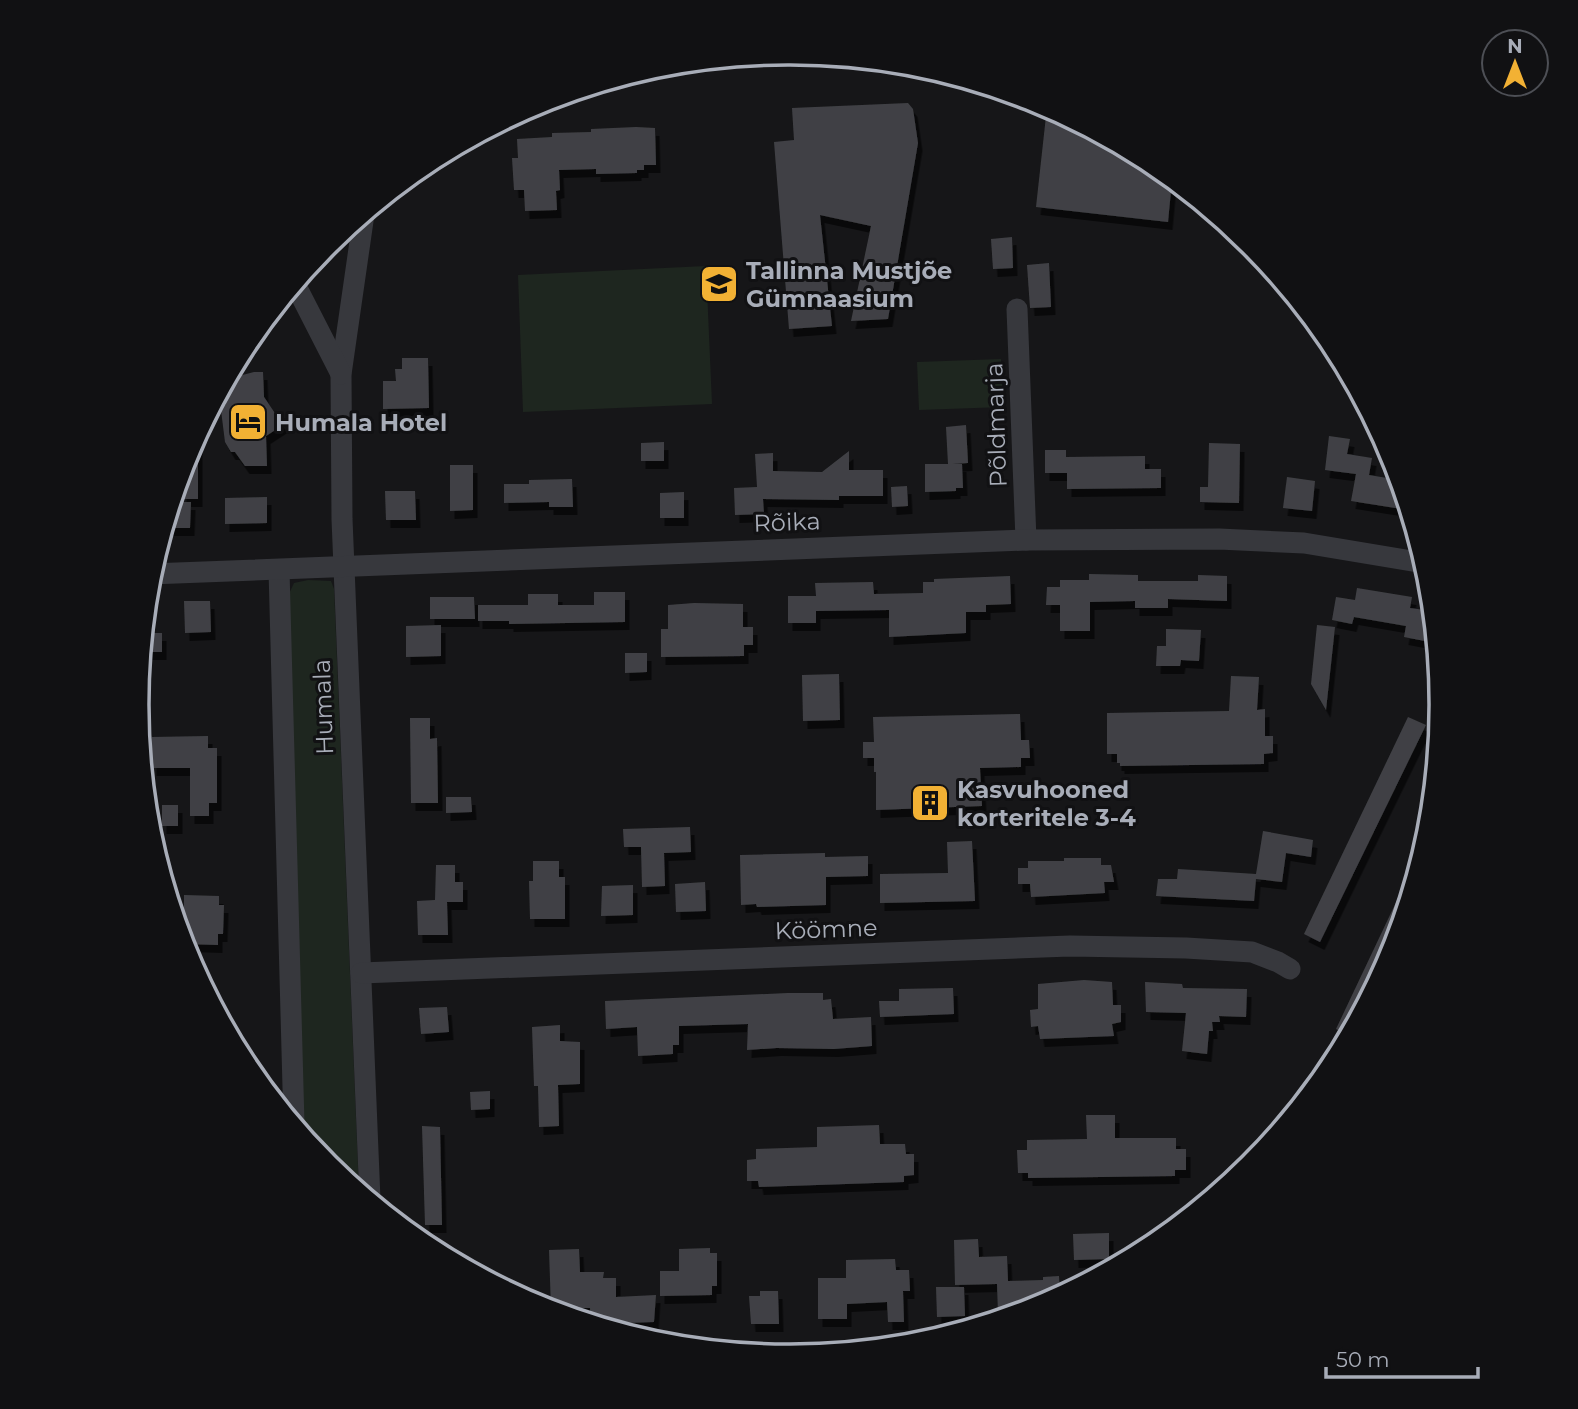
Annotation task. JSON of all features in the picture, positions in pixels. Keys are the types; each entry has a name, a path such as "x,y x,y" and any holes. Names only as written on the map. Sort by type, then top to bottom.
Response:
{"street":[{"name":"Humala","path":"362,229 341,374 344,565 369,1187"},
{"path":"300,293 341,374"},
{"name":"Põldmarja","path":"1017,309 1026,540"},
{"name":"Rõika","path":"163,574 1026,540 1219,539 1304,543 1412,561"},
{"name":"Humala","path":"279,570 294,1109"},
{"name":"Köömne","path":"361,973 1070,946 1252,952 1290,969"}],"shaded area":[{"path":"706,266 712,404 523,412 518,275"},
{"path":"1001,359 1003,407 919,410 917,362"},
{"path":"308,580 331,581 334,589 358,1177 302,1119 288,728 288,596 294,583"}],"building":[{"path":"908,103 913,109 918,143 888,319 851,321 871,226 820,215 832,326 789,329 774,142 794,140 792,108"},
{"path":"1046,119 1109,150 1171,192 1168,222 1036,207"},
{"path":"655,128 656,165 644,165 644,170 637,170 637,173 596,174 596,169 559,170 557,210 525,211 524,190 514,190 512,158 518,158 517,139 552,137 552,133 591,132 591,129"},
{"path":"1012,237 1013,268 993,269 991,239"},
{"path":"1049,263 1051,307 1030,308 1027,265"},
{"path":"402,358 428,358 429,408 383,409 383,381 396,381 395,369 402,369"},
{"name":"Humala Hotel","path":"263,372 264,397 283,425 266,436 267,466 245,466 225,442 221,411 241,375"},
{"path":"966,425 968,463 952,464 962,464 963,488 956,488 956,491 925,492 925,464 948,464 946,427"},
{"path":"1329,436 1350,439 1347,454 1372,458 1369,475 1387,478 1398,508 1351,501 1356,474 1325,470"},
{"path":"664,442 664,461 641,461 641,443"},
{"path":"1209,443 1240,444 1239,503 1200,502 1200,487 1208,487"},
{"path":"1045,450 1066,450 1066,457 1145,456 1145,469 1161,469 1161,488 1067,489 1067,473 1045,473"},
{"path":"849,451 849,470 883,470 883,496 839,496 839,500 763,499 764,514 735,515 734,488 757,487 755,454 773,453 773,471 822,472"},
{"path":"198,460 198,499 183,499"},
{"path":"450,465 473,465 473,510 450,511"},
{"path":"1287,477 1315,481 1312,511 1283,508"},
{"path":"572,479 573,507 549,507 549,502 504,503 504,484 529,484 529,480"},
{"path":"907,486 908,506 892,507 891,487"},
{"path":"385,491 415,491 416,520 386,520"},
{"path":"684,492 684,518 660,518 660,493"},
{"path":"267,497 267,523 225,524 225,498"},
{"path":"182,502 191,502 190,528 174,528"},
{"path":"1089,574 1138,575 1138,581 1198,581 1198,575 1227,576 1227,601 1168,599 1168,608 1135,608 1135,601 1090,602 1090,631 1060,631 1060,605 1046,605 1047,587 1060,587 1060,580 1089,580"},
{"path":"1010,576 1011,604 986,605 986,612 966,612 966,633 889,637 889,610 816,611 816,623 788,623 788,596 816,596 815,583 873,582 874,594 923,593 923,582 934,582 934,579"},
{"path":"1357,588 1412,597 1410,608 1421,610 1425,641 1404,637 1406,626 1354,617 1352,624 1332,620 1336,597 1355,600"},
{"path":"594,592 625,592 625,622 509,624 509,621 478,621 478,605 528,605 528,594 558,594 558,605 594,605"},
{"path":"430,597 474,597 475,619 430,619"},
{"path":"184,601 210,601 211,632 185,633"},
{"path":"743,604 743,627 753,627 753,645 744,645 744,656 661,657 661,629 668,629 668,605"},
{"path":"441,625 441,656 406,657 406,626"},
{"path":"1317,625 1335,627 1326,710 1311,684"},
{"path":"1166,629 1201,630 1199,661 1181,660 1180,666 1156,666 1157,646 1166,646"},
{"path":"154,633 162,633 162,652 152,652"},
{"path":"625,653 647,653 647,672 625,673"},
{"path":"839,674 840,720 803,721 802,675"},
{"path":"1231,676 1259,677 1257,710 1265,709 1265,736 1273,736 1273,753 1264,754 1264,764 1120,766 1120,763 1117,763 1117,754 1107,754 1107,713 1229,711"},
{"path":"1020,714 1021,740 1029,740 1030,758 1021,758 1021,767 980,768 982,806 876,810 874,758 863,758 863,742 874,742 873,717"},
{"path":"1408,717 1426,725 1320,942 1304,934"},
{"path":"410,718 430,718 430,739 437,738 438,803 411,803"},
{"path":"208,736 208,748 217,748 217,803 209,803 209,816 190,816 190,768 153,768 152,737"},
{"path":"446,797 471,797 472,812 446,813"},
{"path":"162,805 178,805 178,826 162,826"},
{"path":"690,827 691,852 664,853 665,886 642,887 641,847 624,847 623,829"},
{"path":"1263,831 1313,840 1311,857 1286,853 1282,882 1256,879 1254,901 1156,896 1158,879 1177,879 1178,869 1256,874"},
{"path":"972,841 975,901 880,903 880,874 948,873 947,842"},
{"path":"825,853 825,857 868,856 868,876 826,877 826,905 741,905 740,855"},
{"path":"1064,858 1101,858 1101,865 1111,865 1114,882 1104,882 1105,893 1031,897 1030,884 1018,884 1018,868 1028,868 1028,861 1064,861"},
{"path":"533,861 559,861 559,877 565,877 565,919 530,919 529,881 533,881"},
{"path":"436,865 455,865 455,882 463,882 463,902 447,902 448,935 418,935 417,901 435,900"},
{"path":"705,882 706,911 676,912 675,884"},
{"path":"633,885 633,915 601,916 602,886"},
{"path":"184,895 219,896 219,905 224,905 223,934 218,934 218,945 196,944 184,913"},
{"path":"1399,896 1363,987 1339,1031 1336,1029"},
{"path":"1084,980 1112,982 1113,1005 1121,1005 1121,1022 1112,1024 1114,1036 1040,1039 1038,1026 1031,1027 1030,1010 1038,1009 1038,984"},
{"path":"1145,982 1182,984 1183,988 1247,989 1246,1017 1219,1016 1220,1022 1212,1022 1213,1031 1209,1031 1207,1054 1182,1051 1186,1013 1146,1012"},
{"path":"953,988 954,1014 880,1017 879,1001 899,1001 899,989"},
{"path":"823,993 823,1000 831,999 833,1019 871,1017 872,1046 747,1050 748,1024 679,1026 679,1045 673,1045 673,1054 638,1056 637,1027 606,1029 605,1001"},
{"path":"447,1007 449,1032 421,1034 419,1008"},
{"path":"560,1025 560,1041 580,1042 580,1084 558,1085 559,1126 539,1127 538,1086 534,1086 532,1027"},
{"path":"490,1091 490,1109 471,1110 470,1092"},
{"path":"1086,1115 1115,1115 1115,1138 1176,1138 1176,1149 1186,1149 1186,1170 1175,1170 1175,1176 1028,1178 1028,1173 1018,1173 1017,1150 1027,1150 1027,1140 1087,1139"},
{"path":"879,1125 880,1144 905,1144 906,1154 914,1154 914,1175 904,1176 904,1182 759,1187 758,1181 747,1181 747,1160 756,1159 756,1149 817,1147 817,1127"},
{"path":"422,1126 440,1127 442,1225 425,1225"},
{"path":"1109,1233 1109,1259 1074,1260 1073,1234"},
{"path":"978,1239 979,1257 1007,1256 1008,1281 1043,1280 1043,1277 1059,1276 1059,1284 998,1309 997,1284 955,1285 954,1240"},
{"path":"710,1248 710,1253 717,1253 717,1286 712,1286 712,1295 660,1296 660,1271 679,1271 679,1249"},
{"path":"579,1249 580,1272 604,1272 603,1278 616,1278 616,1297 656,1295 654,1322 627,1323 590,1312 590,1308 577,1308 551,1298 549,1250"},
{"path":"895,1259 896,1270 909,1270 910,1291 903,1291 904,1322 888,1322 887,1302 847,1304 847,1319 818,1319 818,1278 846,1278 846,1260"},
{"path":"936,1287 964,1287 965,1316 937,1317"},
{"path":"760,1291 778,1291 779,1324 751,1324 749,1296 760,1296"}],"place":[{"name":"Tallinna Mustjõe Gümnaasium","path":"719,284"},
{"name":"Humala Hotel","path":"248,422"},
{"name":"Kasvuhooned korteritele 3-4","path":"930,803"}]}
